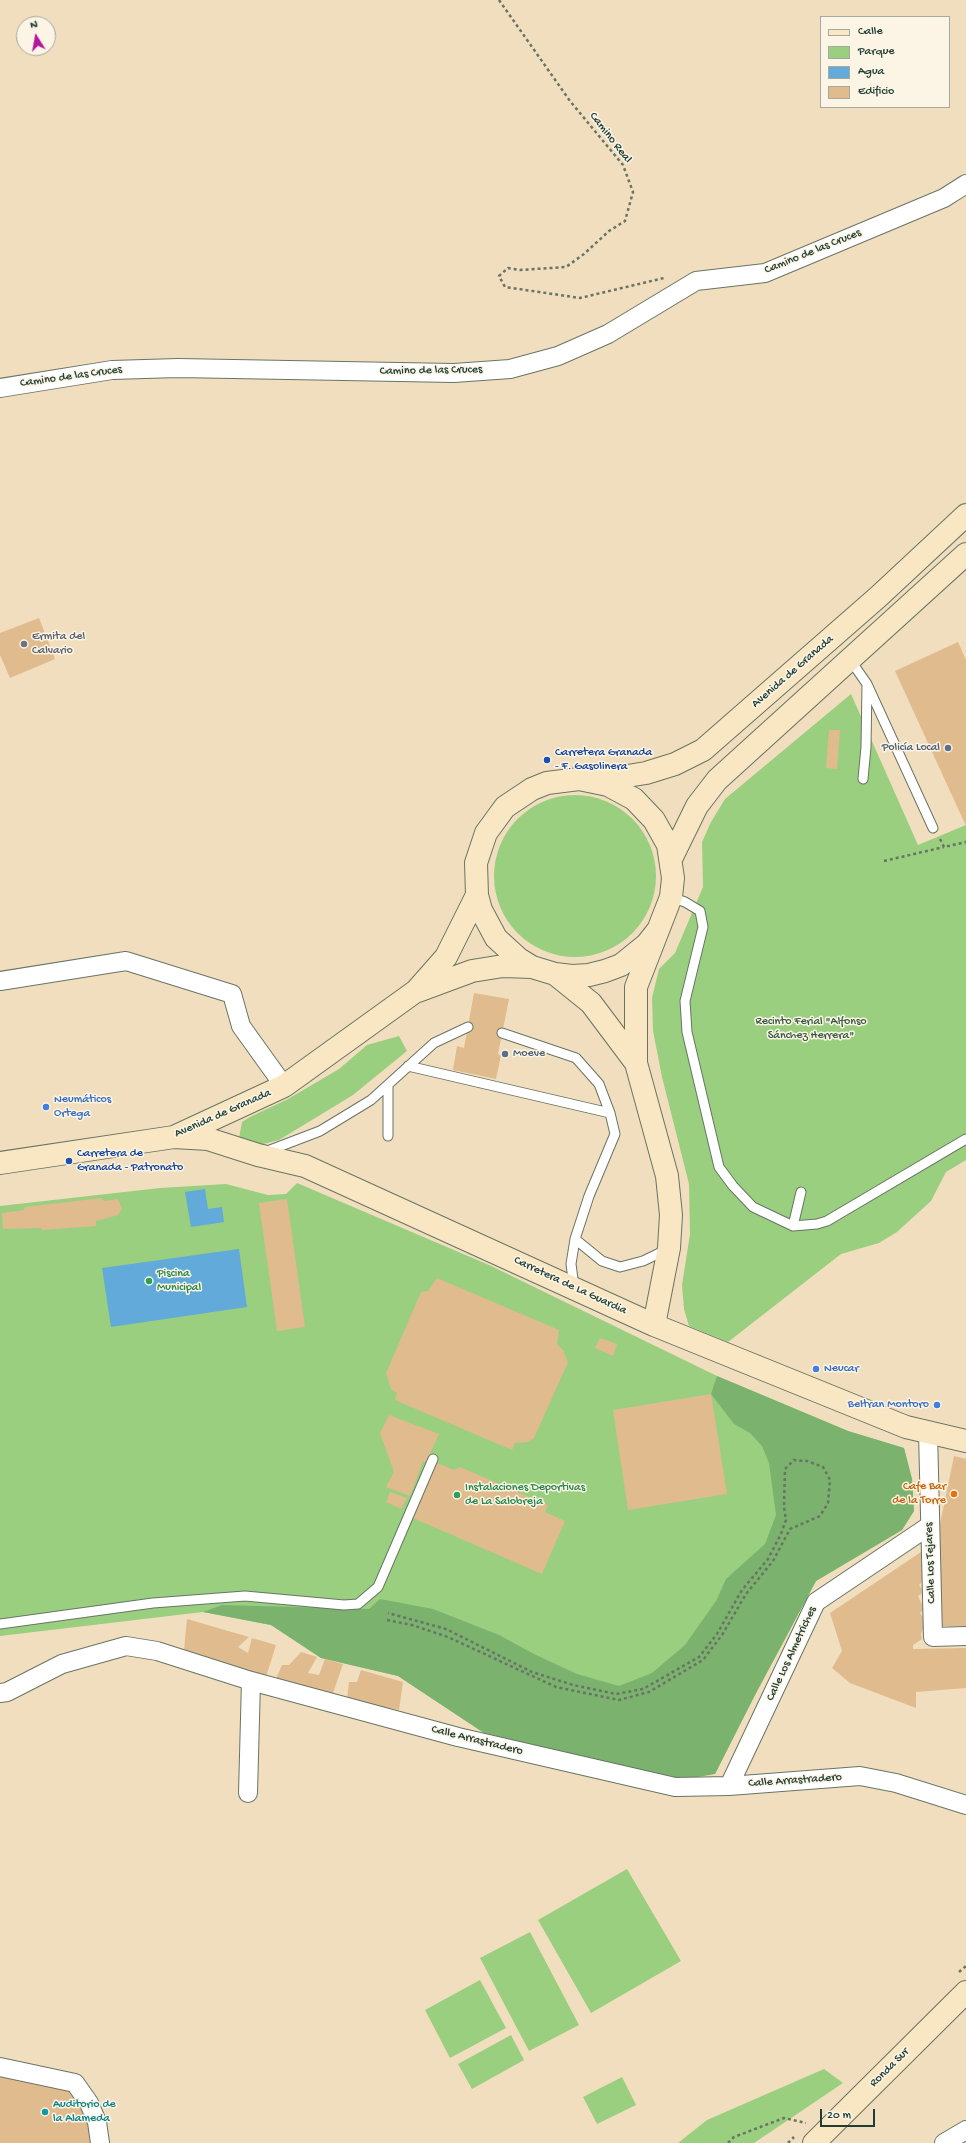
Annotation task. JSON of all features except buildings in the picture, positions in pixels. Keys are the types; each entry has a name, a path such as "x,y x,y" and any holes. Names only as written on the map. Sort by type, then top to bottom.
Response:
{"street":[{"name":"Camino de las Cruces","path":"0,388 112,370 178,368 454,374 510,369 558,356 608,334 696,281 765,273 944,198 966,184"},
{"name":"Avenida de Granada","path":"594,781 646,773 675,764 703,750 878,597 966,515"},
{"path":"671,859 697,806 717,780 851,661 966,554"},
{"path":"654,1325 669,1248 671,1214 667,1176 636,1063 636,987 658,930 666,914 671,897 673,878 671,859 662,832 645,809 622,791 594,781 578,779 547,783 525,793 505,807 489,828 480,848 475,879 477,895 481,910 496,938 518,959 532,967 555,974 572,976 605,971 635,955 647,944 658,930"},
{"name":"Avenida de Granada","path":"0,1163 174,1137 284,1086 416,991 446,958 477,895"},
{"path":"0,981 126,961 232,994 241,1026 284,1086"},
{"name":"Avenida de Granada","path":"416,991 472,971 503,966 532,967"},
{"path":"555,974 591,1003 636,1063"},
{"name":"Carretera de La Guardia","path":"174,1137 208,1139 258,1155 305,1166 574,1287 654,1325 906,1427 966,1441"},
{"name":"Calle Los Tejares","path":"928,1432 929,1526 933,1637 966,1636"},
{"name":"Calle Los Almetriches","path":"729,1786 816,1602 929,1526"},
{"name":"Calle Arrastradero","path":"0,1693 8,1692 62,1664 126,1646 157,1651 251,1681 458,1737 675,1787 729,1786 860,1776 896,1783 966,1805"},
{"path":"248,1793 251,1681"},
{"name":"Ronda Sur","path":"814,2143 966,1992"},
{"path":"0,2066 75,2083 89,2102 97,2122 100,2142"},
{"path":"944,2143 966,2130"}],"lane":[{"path":"851,661 867,684 933,828"},
{"path":"863,779 866,747 867,684"},
{"path":"671,897 685,902 700,912 703,927 685,1001 687,1032 719,1167 733,1186 753,1207 793,1226 807,1226 827,1221 966,1139"},
{"path":"258,1155 320,1131 371,1100 434,1044 468,1027"},
{"path":"502,1034 576,1058 599,1084 610,1113 615,1134 589,1196 575,1240 571,1264 574,1287"},
{"path":"408,1066 610,1113"},
{"path":"388,1085 388,1136"},
{"path":"793,1226 800,1192"},
{"path":"575,1240 602,1261 620,1267 643,1261 669,1248"},
{"path":"0,1624 154,1603 245,1596 344,1605 358,1604 378,1587 433,1460"}],"path":[{"name":"Camino Real","path":"499,0 570,101 623,165 633,192 625,221 609,232 584,254 566,267 520,270 508,268 499,276 505,287 580,298 680,274 696,281"},
{"path":"933,828 944,847"},
{"path":"884,861 966,842"},
{"path":"387,1620 448,1637 556,1687 619,1700 649,1692 703,1660 722,1635 746,1594 773,1562 790,1529 820,1516 828,1503 830,1480 823,1467 807,1461 794,1460 785,1469 784,1507 786,1520 781,1534 768,1559 742,1590 717,1634 699,1657 643,1689 616,1694 573,1685 532,1672 446,1629 388,1613"},
{"path":"728,2143 734,2137 784,2118 830,2128"}],"green space":[{"name":"Recinto Ferial \"Alfonso Sánchez Herrera\"","path":"851,694 918,845 966,825 966,1160 946,1172 931,1201 897,1232 879,1243 841,1254 728,1342 689,1326 684,1309 682,1285 690,1234 689,1184 662,1077 653,1031 652,998 659,969 675,953 703,887 702,842 711,822 725,799"},
{"path":"575,795 606,801 620,809 632,819 642,831 650,845 656,876 650,907 642,921 632,933 620,943 606,951 575,957 544,951 530,943 518,933 508,921 500,907 494,876 500,845 508,831 518,819 530,809 544,801"},
{"path":"399,1036 407,1051 353,1095 279,1140 255,1146 239,1138 242,1122 288,1099 339,1069 367,1045"},
{"name":"Instalaciones Deportivas de La Salobreja","path":"297,1183 489,1265 717,1376 848,1431 904,1448 912,1479 914,1511 902,1530 816,1581 715,1774 484,1733 398,1676 321,1658 271,1625 203,1612 0,1636 0,1206 160,1188 226,1184 268,1195 286,1194"},
{"path":"717,1376 848,1431 904,1448 912,1479 914,1511 902,1530 816,1581 715,1774 681,1780 484,1733 398,1676 321,1658 271,1625 203,1612 222,1605 369,1609 380,1599 433,1609 499,1635 534,1654 577,1674 619,1686 652,1673 685,1645 716,1601 726,1579 765,1544 776,1515 769,1463 762,1446 750,1433 734,1424 711,1394"},
{"path":"627,1869 681,1961 591,2013 538,1920"},
{"path":"530,1932 579,2025 529,2051 480,1958"},
{"path":"480,1980 506,2028 450,2058 425,2010"},
{"path":"511,2035 524,2060 472,2089 458,2064"},
{"path":"824,2069 843,2083 754,2143 678,2143 707,2120"},
{"path":"622,2077 636,2105 597,2124 583,2097"}],"water":[{"path":"205,1189 208,1209 222,1207 224,1222 191,1227 185,1192"},
{"path":"239,1249 247,1307 111,1327 102,1268"}],"place":[{"name":"Ermita del Calvario","path":"24,644"},
{"name":"Policía Local","path":"948,748"},
{"name":"Carretera Granada - F. Gasolinera","path":"547,760"},
{"name":"Moeve","path":"505,1054"},
{"name":"Neumáticos Ortega","path":"46,1107"},
{"name":"Carretera de Granada - Patronato","path":"69,1161"},
{"name":"Piscina Municipal","path":"149,1281"},
{"name":"Neucar","path":"816,1369"},
{"name":"Beltran Montoro","path":"937,1405"},
{"name":"Cafe Bar de la Torre","path":"954,1494"},
{"name":"Instalaciones Deportivas de La Salobreja","path":"457,1495"},
{"name":"Auditorio de la Alameda","path":"45,2112"}]}
